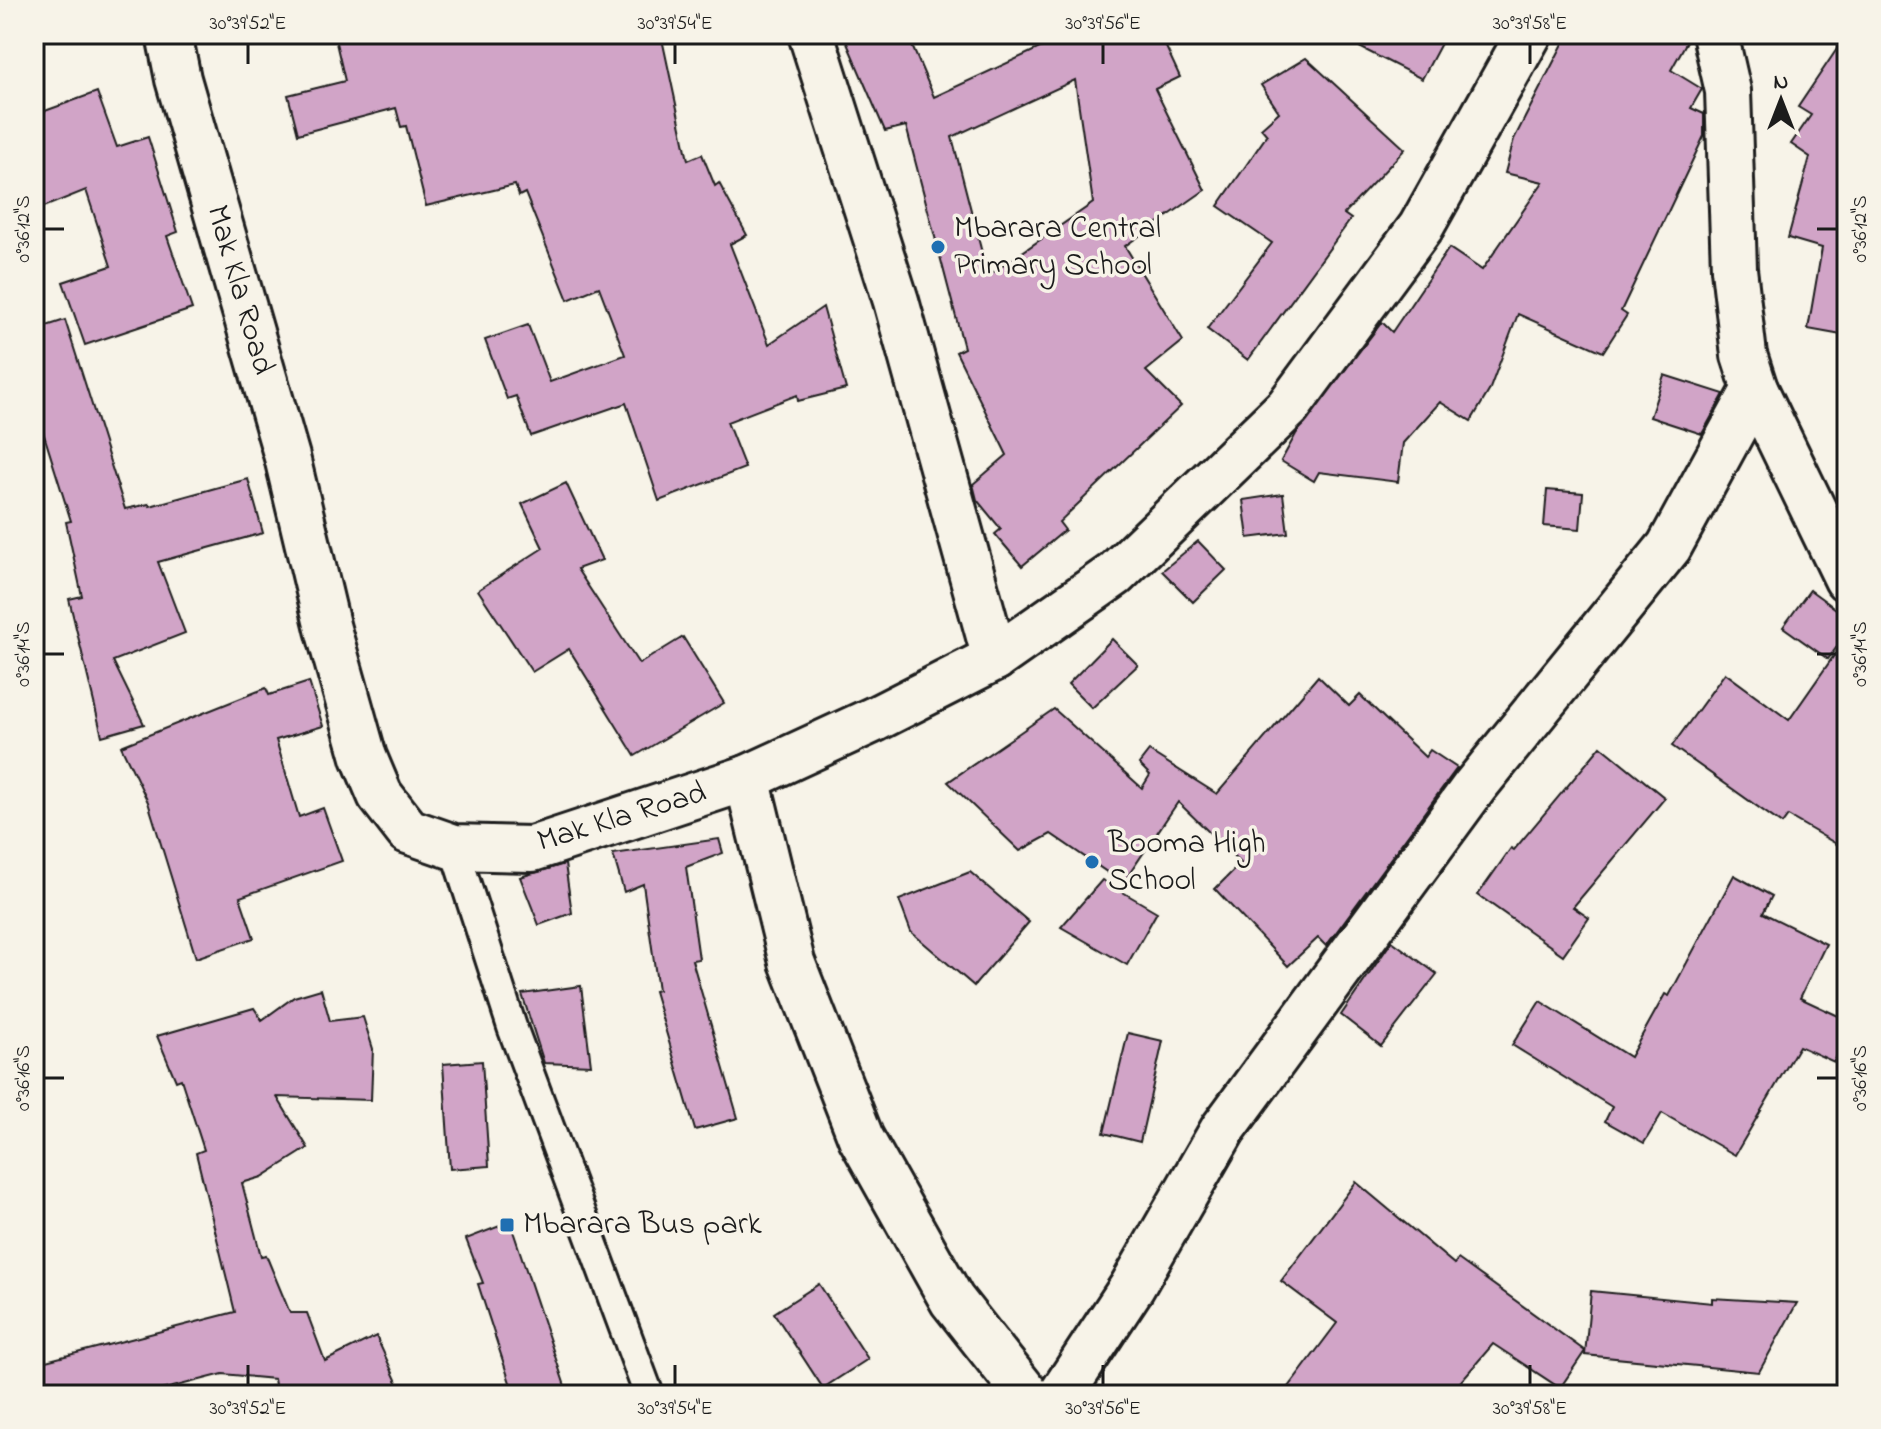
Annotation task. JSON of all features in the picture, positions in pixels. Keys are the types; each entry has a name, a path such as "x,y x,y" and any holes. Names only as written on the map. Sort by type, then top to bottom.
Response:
{"street":[{"name":"Mak Kla Road","path":"169,34 178,79 287,457 328,629 364,757 380,795 408,831 454,847 532,849 747,778 792,962 861,1138 952,1300 1027,1395"},
{"path":"811,34 896,301 995,658"},
{"path":"747,778 875,719 995,658 1115,574 1288,407 1421,227 1529,34"},
{"path":"1715,34 1728,91 1735,283 1744,355 1755,389 1847,579"},
{"path":"1061,1395 1132,1287 1223,1129 1475,786 1669,547 1755,389"}],"lane":[{"path":"454,847 512,1027 649,1395"}],"building":[{"path":"334,34 661,34 688,160 702,154 715,186 719,183 747,235 730,244 769,344 823,307 846,389 798,401 797,395 727,422 745,468 659,501 626,403 531,436 516,396 507,399 485,340 528,325 550,382 625,355 599,287 568,300 525,193 519,196 515,185 426,206 406,126 401,127 396,108 298,134 288,95 345,81"},
{"path":"843,34 907,34 934,97 1070,34 1160,34 1180,77 1155,89 1205,190 1125,246 1183,341 1146,371 1181,406 1059,522 1065,530 1022,566 995,534 1001,529 977,500 973,484 1007,455 956,352 964,348 906,126 885,131","holes":["1075,80 1093,203 988,276 952,137"]},
{"path":"1334,34 1446,34 1422,79"},
{"path":"1568,34 1691,34 1671,70 1702,89 1691,108 1704,114 1704,136 1621,311 1627,315 1603,352 1518,314 1489,391 1471,421 1440,402 1403,443 1398,482 1319,472 1314,481 1281,461 1296,434 1382,322 1392,332 1449,248 1482,270 1543,182 1505,173 1514,139"},
{"path":"1847,34 1847,336 1808,329 1822,248 1788,238 1810,157 1791,144 1811,115 1798,107"},
{"path":"1306,58 1405,149 1344,214 1351,219 1248,360 1207,329 1272,243 1218,206 1267,135 1261,128 1279,112 1261,85"},
{"path":"97,92 117,147 148,137 178,232 167,236 192,309 85,345 63,282 111,266 86,190 34,211 34,115"},
{"path":"65,320 125,509 150,506 248,479 263,533 158,562 185,633 113,661 144,724 102,736 69,599 82,596 66,522 71,521 34,403 34,330"},
{"path":"1664,375 1724,394 1702,434 1650,417"},
{"path":"566,483 602,560 577,569 639,664 683,637 724,703 635,756 569,649 532,672 478,590 543,548 522,504"},
{"path":"1547,490 1583,493 1580,529 1544,526"},
{"path":"1283,494 1288,533 1248,538 1243,500"},
{"path":"1198,541 1226,570 1193,602 1162,571"},
{"path":"1810,590 1847,617 1847,633 1828,659 1783,627"},
{"path":"1847,637 1847,850 1788,816 1782,824 1672,746 1725,673 1789,720"},
{"path":"1112,639 1138,665 1092,708 1068,684"},
{"path":"1318,676 1349,706 1360,695 1425,757 1430,750 1457,768 1326,946 1318,938 1288,966 1215,889 1241,863 1178,802 1123,883 1051,834 1020,851 948,782 1054,709 1142,788 1150,775 1139,764 1149,751 1217,794"},
{"path":"309,682 323,726 276,740 299,817 323,808 342,861 240,897 254,938 196,958 148,802 121,746 266,688 269,695"},
{"path":"1601,746 1665,798 1573,907 1589,918 1563,955 1478,895 1511,848 1514,850"},
{"path":"719,839 723,853 686,867 699,959 692,960 738,1118 695,1130 654,991 658,990 643,884 624,892 613,854"},
{"path":"565,864 572,913 539,925 520,877"},
{"path":"970,872 1029,922 974,986 911,932 899,900"},
{"path":"1734,875 1772,896 1763,913 1826,944 1800,998 1847,1020 1847,1034 1834,1062 1799,1046 1735,1155 1662,1113 1644,1143 1605,1121 1612,1107 1512,1045 1540,1001 1630,1057 1665,994 1669,996"},
{"path":"1102,880 1157,912 1127,965 1061,927"},
{"path":"1392,941 1437,974 1381,1046 1341,1015"},
{"path":"581,986 591,1065 544,1063 522,994"},
{"path":"321,989 330,1021 363,1017 373,1049 371,1100 277,1097 308,1148 262,1177 242,1183 261,1256 266,1255 290,1313 307,1313 325,1361 376,1336 403,1395 254,1395 275,1385 274,1379 223,1374 142,1395 34,1395 34,1364 235,1312 196,1153 204,1150 181,1079 176,1081 157,1036 254,1008 262,1020 294,997"},
{"path":"1128,1033 1163,1041 1140,1142 1104,1133"},
{"path":"482,1061 489,1166 450,1169 443,1064"},
{"path":"1356,1182 1454,1264 1458,1259 1585,1351 1560,1388 1493,1344 1449,1395 1283,1395 1337,1323 1281,1281"},
{"path":"510,1222 568,1395 514,1395 478,1284 483,1283 466,1239"},
{"path":"819,1284 868,1359 823,1388 774,1313"},
{"path":"1591,1291 1712,1303 1712,1298 1797,1303 1759,1372 1585,1355"}],"place":[{"name":"Mbarara Central Primary School","path":"938,247"},
{"name":"Booma High School","path":"1092,862"},
{"name":"Mbarara Bus park","path":"507,1225"}]}
